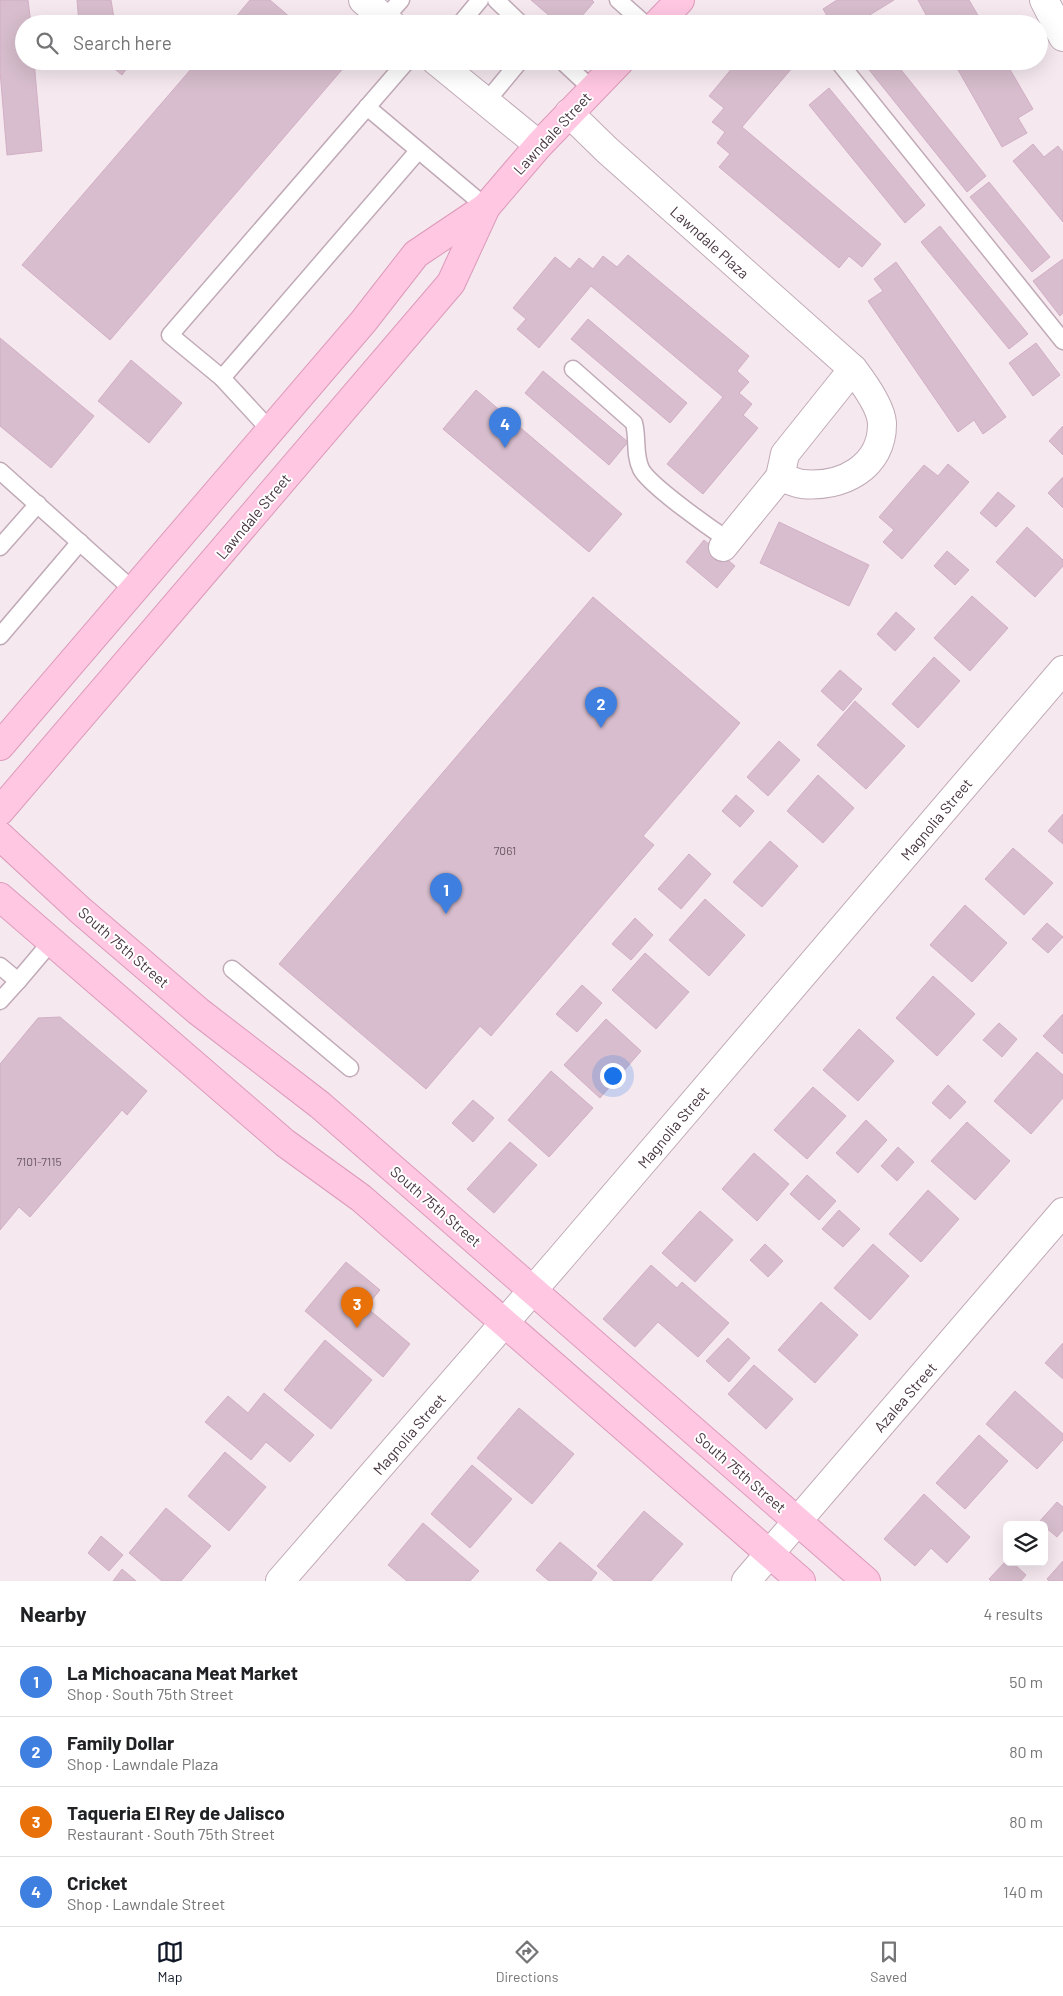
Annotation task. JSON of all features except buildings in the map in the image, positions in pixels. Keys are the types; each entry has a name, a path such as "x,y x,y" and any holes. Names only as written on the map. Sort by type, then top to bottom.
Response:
{"main road":[{"path":"666,15 680,0"},
{"name":"Lawndale Street","path":"0,812 451,283 486,207 539,144 611,70"},
{"name":"Lawndale Street","path":"0,746 363,322 416,254 486,207"},
{"name":"South 75th Street","path":"0,836 80,910 198,1011 320,1105 866,1581"},
{"path":"1,900 285,1143 361,1198 801,1581"}],"street":[{"path":"363,0 392,14"},
{"path":"1044,0 1063,37"},
{"path":"447,70 539,144"},
{"name":"Lawndale Plaza","path":"569,113 607,150 854,369 870,392 882,422 878,449 861,470 836,482 802,484 780,477"},
{"path":"725,543 780,477 785,454 854,369"},
{"name":"Magnolia Street","path":"280,1581 533,1291 1063,670"},
{"name":"Azalea Street","path":"746,1581 1063,1212"}],"lane":[{"path":"496,0 512,15"},
{"path":"618,0 635,15"},
{"path":"465,15 472,3"},
{"path":"270,430 222,378 170,335 399,70"},
{"path":"486,102 513,70"},
{"path":"572,70 592,89"},
{"path":"845,70 1063,341"},
{"path":"367,107 486,207"},
{"path":"222,378 418,151"},
{"path":"573,368 634,423 638,435 637,456 642,470 725,543"},
{"path":"0,471 133,590"},
{"path":"0,547 38,504"},
{"path":"0,636 80,542"},
{"path":"0,1001 51,942"},
{"path":"0,966 18,981"},
{"path":"232,969 350,1068"}],"place":[{"name":"Cricket","path":"505,448"},
{"name":"Family Dollar","path":"601,728"},
{"name":"La Michoacana Meat Market","path":"446,914"},
{"name":"Taqueria El Rey de Jalisco","path":"357,1328"}]}
